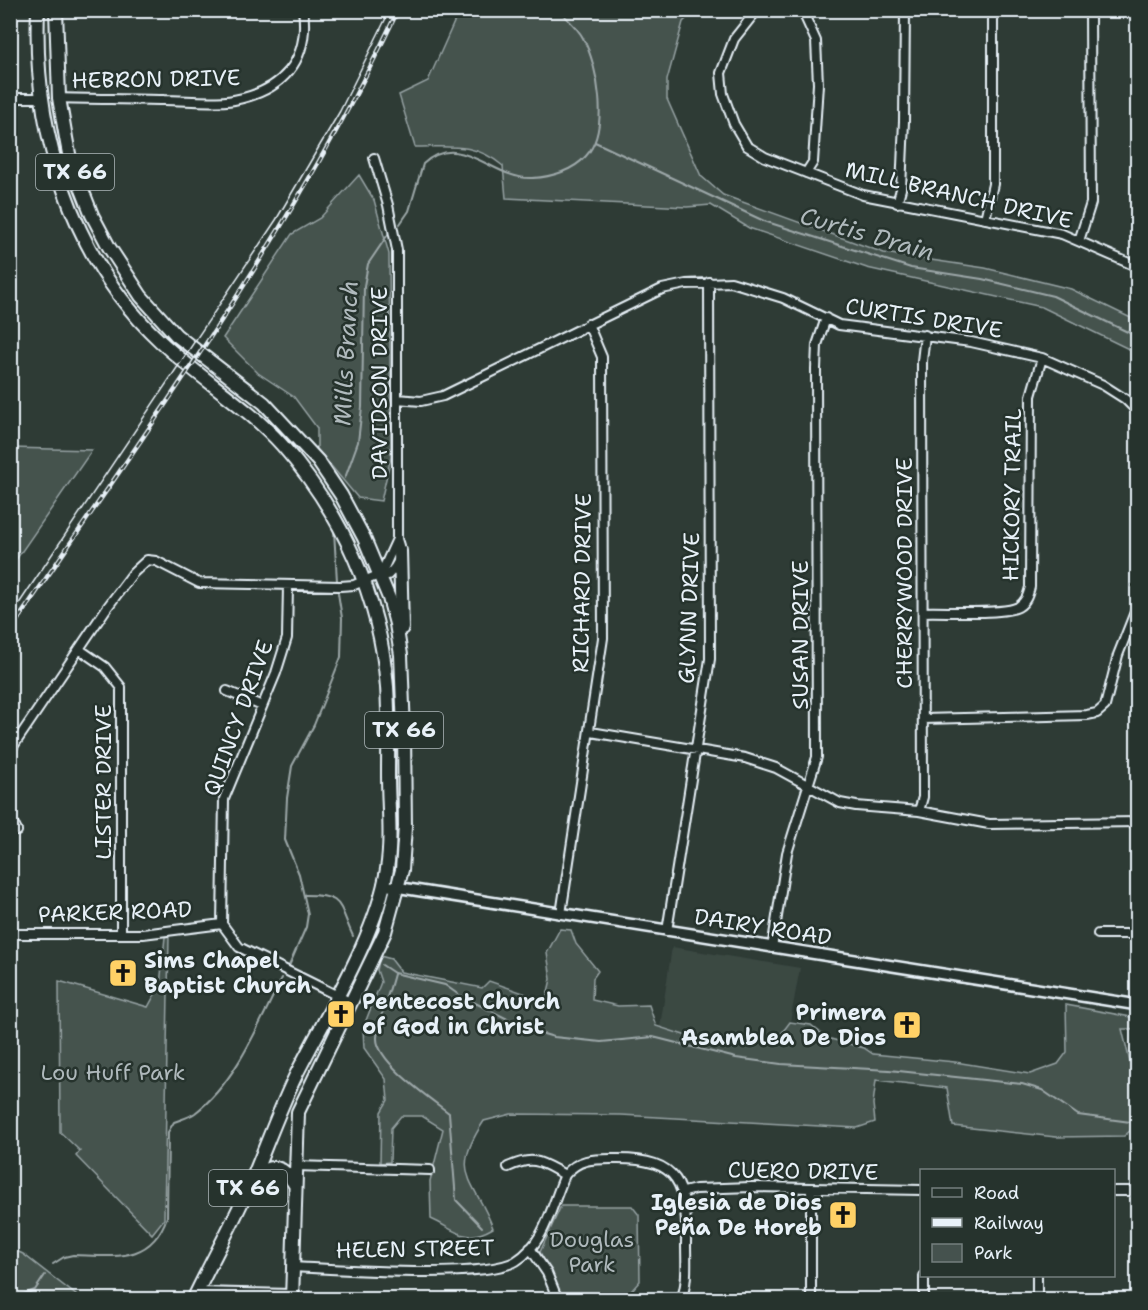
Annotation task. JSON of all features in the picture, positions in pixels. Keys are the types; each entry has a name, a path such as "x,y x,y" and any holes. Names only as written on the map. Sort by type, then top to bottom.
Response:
{"main road":[{"name":"TX 66","path":"38,10 41,98 49,143 60,179 82,232 105,274 128,305 159,340 281,444 334,515 365,582 383,652 387,687 388,846 383,885 369,926 270,1130 253,1178 195,1296"},
{"name":"TX 66","path":"56,10 58,98 70,157 92,215 119,265 141,296 176,335 272,410 318,461 353,516 381,574 396,624 402,674 405,826 399,889 386,929 298,1112 292,1297"},
{"path":"37,30 45,50 49,89 52,96 58,98"},
{"path":"41,98 49,106 60,139 70,157"},
{"path":"399,545 402,674"},
{"path":"253,1178 265,1168 278,1167 285,1171 295,1185"}],"street":[{"name":"HEBRON DRIVE","path":"58,98 232,100 263,92 282,81 302,49 305,33 303,10"},
{"name":"MILL BRANCH DRIVE","path":"757,10 734,39 721,73 723,94 734,124 747,146 765,157 863,195 1062,234 1137,267"},
{"path":"802,10 816,41 818,84 813,162 806,173"},
{"path":"897,203 901,189 904,121 905,10"},
{"path":"985,219 993,184 993,10"},
{"path":"1079,241 1090,202 1090,10"},
{"name":"HEBRON DRIVE","path":"10,98 41,98"},
{"name":"DAVIDSON DRIVE","path":"374,158 388,205 397,250 399,545 381,574"},
{"name":"CURTIS DRIVE","path":"397,399 421,401 443,396 662,289 709,282 731,282 756,289 854,328 886,329 970,342 1042,358 1103,385 1125,399 1137,412"},
{"name":"GLYNN DRIVE","path":"667,932 710,658 709,282"},
{"name":"SUSAN DRIVE","path":"772,948 787,853 817,757 816,369 817,345 826,318"},
{"name":"RICHARD DRIVE","path":"561,914 591,732 603,638 602,357 588,324"},
{"name":"CHERRYWOOD DRIVE","path":"919,811 922,797 922,361 925,335"},
{"name":"HICKORY TRAIL","path":"922,612 1007,610 1021,605 1027,598 1030,587 1031,396 1042,358"},
{"path":"922,718 1087,715 1096,713 1105,706 1118,656 1137,607 1137,467"},
{"path":"10,751 133,573 147,560 156,561 199,583 288,586 354,585 381,574 388,575 393,571 398,563 399,545"},
{"name":"QUINCY DRIVE","path":"222,924 224,799 287,638 288,586"},
{"name":"LISTER DRIVE","path":"79,649 105,668 121,687 121,934"},
{"path":"226,692 262,706"},
{"path":"591,732 697,749 776,768 840,803 919,811 989,824 1137,822"},
{"path":"10,816 17,831"},
{"name":"DAIRY ROAD","path":"383,885 1137,1005"},
{"path":"222,924 239,946 352,1003"},
{"name":"PARKER ROAD","path":"10,934 121,934 222,924"},
{"path":"1098,934 1137,934"},
{"path":"508,1167 523,1160 537,1160 565,1175"},
{"path":"558,1299 547,1273 530,1248 541,1236 552,1213 565,1175 572,1167 585,1160 651,1161 676,1179 684,1192 686,1282 681,1299"},
{"path":"296,1166 430,1170"},
{"name":"CUERO DRIVE","path":"684,1192 696,1189 737,1188 920,1190"},
{"path":"811,1189 811,1299"},
{"path":"1115,1191 1137,1191"},
{"name":"HELEN STREET","path":"294,1268 399,1271 495,1269 516,1261 530,1248"},
{"path":"924,1277 924,1299"},
{"path":"1037,1277 1037,1299"},
{"path":"195,1296 292,1297"}],"shaded area":[{"path":"11,10 18,11 17,82 11,82"},
{"path":"672,947 800,968 790,1022 782,1034 752,1039 693,1038 660,1027"}],"green space":[{"path":"459,11 694,11 683,22 667,80 667,99 701,176 723,195 884,253 985,268 1071,289 1137,321 1137,353 1042,307 867,268 749,228 711,205 687,207 506,198 503,166 493,158 472,149 415,147 399,95 428,81"},
{"path":"359,175 374,200 389,254 391,457 381,501 358,498 317,449 317,428 294,397 258,373 223,338 292,234 320,218"},
{"path":"10,448 92,450 11,567"},
{"path":"560,929 571,930 576,944 598,971 593,978 592,1000 618,1006 649,1005 656,1026 693,1038 752,1039 781,1034 790,1022 811,1025 827,1038 864,1048 873,1054 955,1062 1030,1074 1058,1064 1067,1052 1066,1005 1136,1018 1137,1029 1122,1029 1137,1091 1137,1125 1124,1136 1056,1137 953,1126 947,1088 876,1080 873,1104 875,1122 857,1128 621,1115 511,1114 484,1121 473,1139 466,1166 468,1176 493,1228 475,1235 461,1234 431,1219 430,1181 443,1129 422,1116 401,1116 391,1128 390,1162 380,1163 381,1112 388,1100 386,1079 364,1048 363,1028 381,982 377,970 380,956 391,959 401,972 482,988 489,981 546,1001 551,979 547,953"},
{"name":"Lou Huff Park","path":"169,936 164,1219 152,1234 76,1156 80,1151 60,1132 59,981 148,1007 160,985 165,937"},
{"name":"Douglas Park","path":"561,1206 632,1206 639,1215 640,1281 624,1299 561,1299 540,1252"},
{"path":"10,1248 23,1254 81,1299 11,1299"}],"waterway":[{"name":"Mills Branch","path":"400,224 409,211 423,164 437,155 451,152 464,154 518,177 533,178 561,172 575,166 586,156 598,131 600,115 597,81 583,38 559,10"},
{"name":"Curtis Drain","path":"595,142 764,221 911,268 982,279 1053,296 1138,337"},
{"name":"Mills Branch","path":"345,478 358,442 362,407 364,286 368,264 389,233"},
{"name":"Mills Branch","path":"334,531 337,581"},
{"name":"Mills Branch","path":"289,966 306,927 308,914 299,874 285,840 287,798 292,766 314,725 341,657 342,618 338,593"},
{"name":"Mills Branch","path":"305,895 318,895 334,900 342,909 353,936"},
{"name":"Mills Branch","path":"382,965 394,973 445,985 459,995 530,1030 554,1037 601,1042 653,1037 736,1058 781,1064 889,1070 1022,1084 1042,1090 1078,1115 1138,1123"},
{"path":"394,974 378,1029 379,1047 394,1068 449,1113 456,1200 482,1227"},
{"name":"Mills Branch","path":"53,1264 64,1257 73,1255 129,1254 151,1243 160,1232 167,1217 168,1132 174,1122 195,1113 223,1085 246,1050 282,978"},
{"name":"Mills Branch","path":"10,1299 35,1290 45,1275"}],"tram line":[{"path":"10,617 276,220 340,111 390,10"}],"railway":[{"path":"10,631 166,404 266,251 357,92 398,10"}],"place":[{"name":"Sims Chapel Baptist Church","path":"123,973"},
{"name":"Pentecost Church of God in Christ","path":"341,1014"},
{"name":"Primera Asamblea De Dios","path":"907,1025"},
{"name":"Iglesia de Dios Peña De Horeb","path":"843,1215"}]}
